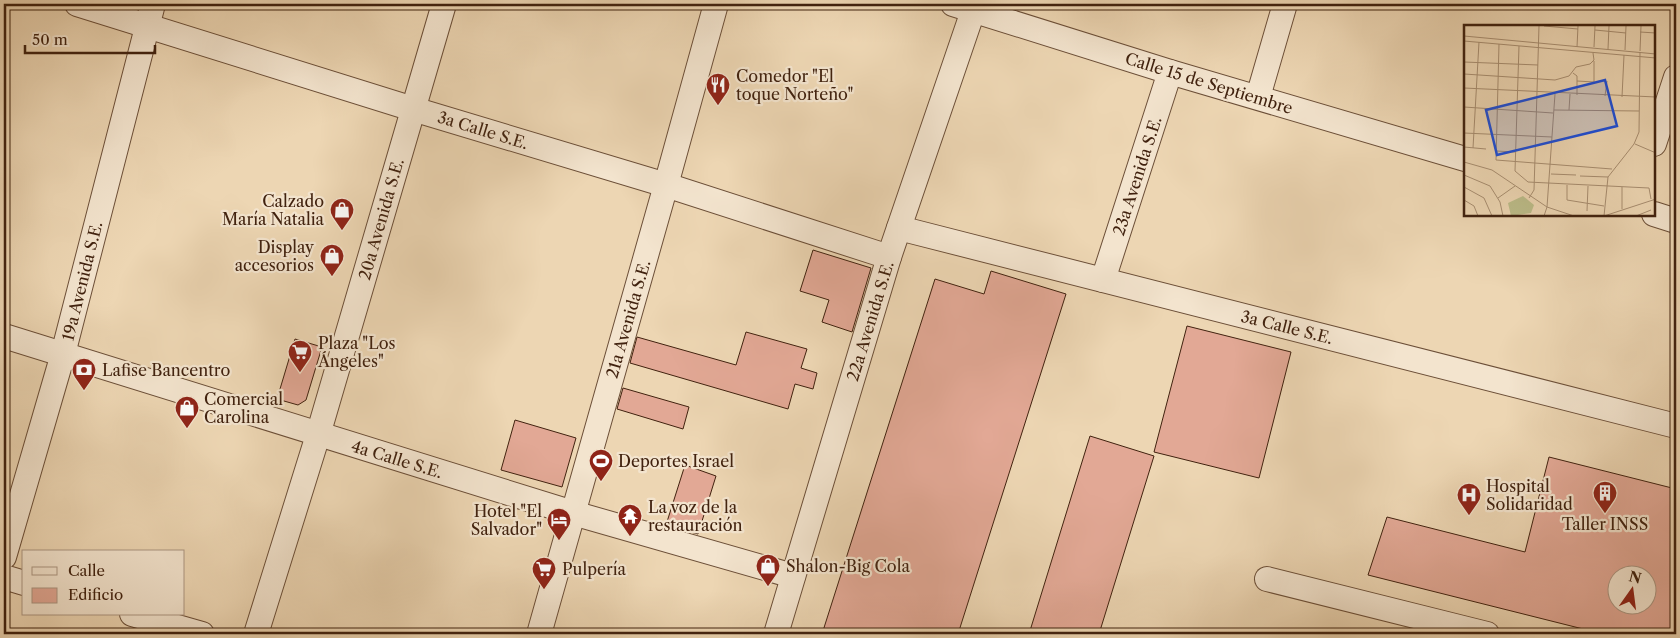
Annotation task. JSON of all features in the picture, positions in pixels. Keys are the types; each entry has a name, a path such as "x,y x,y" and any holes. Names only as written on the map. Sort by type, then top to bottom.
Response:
{"street":[{"name":"3a Calle S.E.","path":"77,4 150,15 413,109 666,185 889,257"},
{"name":"20a Avenida S.E.","path":"256,634 318,435 444,4"},
{"name":"21a Avenida S.E.","path":"539,634 716,4"},
{"path":"1258,97 1285,4"},
{"name":"Calle 15 de Septiembre","path":"963,7 1170,72 1464,158"},
{"name":"22a Avenida S.E.","path":"776,634 899,228 963,7"},
{"name":"19a Avenida S.E.","path":"4,557 63,354 150,15"},
{"name":"23a Avenida S.E.","path":"1103,280 1170,72"},
{"path":"1655,141 1676,77"},
{"path":"1655,214 1676,221"},
{"name":"3a Calle S.E.","path":"899,228 1676,426"},
{"name":"4a Calle S.E.","path":"4,336 573,513 793,576"},
{"path":"4,577 22,582"},
{"path":"1267,579 1487,634"},
{"path":"139,616 202,634"}],"building":[{"path":"813,250 871,268 852,332 822,322 829,300 800,291"},
{"path":"991,271 1066,294 958,634 822,634 935,279 984,294"},
{"path":"1187,326 1291,352 1259,478 1154,452"},
{"path":"746,332 807,349 801,368 817,373 813,389 795,384 788,409 630,363 637,337 736,365"},
{"name":"Plaza \"Los Ángeles\"","path":"295,339 322,347 306,400 298,405 277,399"},
{"path":"623,388 689,407 683,429 617,409"},
{"path":"515,420 576,438 562,487 501,470"},
{"path":"1090,436 1154,456 1099,634 1029,634"},
{"path":"1549,457 1676,489 1676,632 1668,630 1667,634 1603,634 1368,575 1387,517 1525,552"},
{"path":"685,465 716,476 698,534 666,525"}],"place":[{"name":"Comedor \"El toque Norteño\"","path":"718,106"},
{"name":"Calzado María Natalia","path":"342,231"},
{"name":"Display accesorios","path":"332,277"},
{"name":"Plaza \"Los Ángeles\"","path":"300,373"},
{"name":"Lafise Bancentro","path":"84,391"},
{"name":"Comercial Carolina","path":"187,429"},
{"name":"Deportes Israel","path":"601,482"},
{"name":"Taller INSS","path":"1605,514"},
{"name":"Hospital Solidaridad","path":"1469,516"},
{"name":"La voz de la restauración","path":"630,537"},
{"name":"Hotel \"El Salvador\"","path":"559,541"},
{"name":"Shalon-Big Cola","path":"768,587"},
{"name":"Pulpería","path":"544,590"}]}
